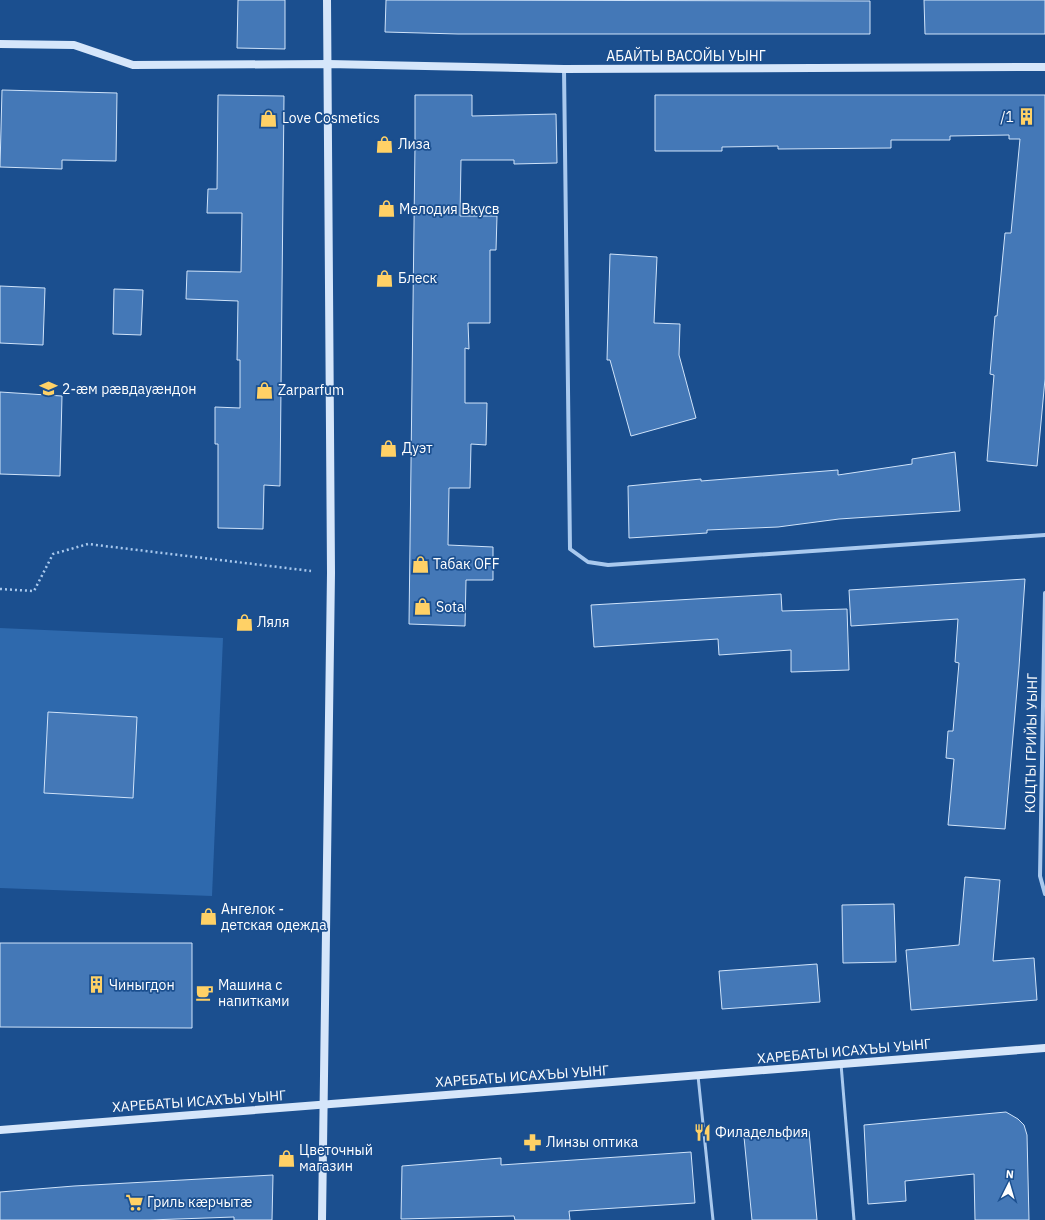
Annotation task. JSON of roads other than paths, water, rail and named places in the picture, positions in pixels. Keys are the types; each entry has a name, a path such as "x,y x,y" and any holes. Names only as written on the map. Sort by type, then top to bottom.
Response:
{"street":[{"path":"322,1220 331,573 327,0"},
{"name":"АБАЙТЫ ВАСОЙЫ УЫНГ","path":"0,44 74,45 133,65 328,64 564,69 1045,67"},
{"path":"564,69 570,549 588,562 608,565 1045,535"},
{"name":"КОЦТЫ ГРИЙЫ УЫНГ","path":"1045,593 1040,876 1045,894"},
{"name":"ХАРЕБАТЫ ИСАХЪЫ УЫНГ","path":"0,1130 1045,1048"}],"lane":[{"path":"841,1064 854,1220"},
{"path":"698,1076 713,1220"}],"place":[{"name":"/1","path":"1027,117"},
{"name":"Love Cosmetics","path":"269,118"},
{"name":"Лиза","path":"385,144"},
{"name":"Мелодия Вкусв","path":"386,209"},
{"name":"Блеск","path":"385,278"},
{"name":"2-æм рӕвдауӕндон","path":"49,389"},
{"name":"Zarparfum","path":"265,390"},
{"name":"Дуэт","path":"389,448"},
{"name":"Табак OFF","path":"420,564"},
{"name":"Sota","path":"423,607"},
{"name":"Ляля","path":"244,622"},
{"name":"Ангелок - детская одежда","path":"208,917"},
{"name":"Чиныгдон","path":"96,985"},
{"name":"Машина с напитками","path":"205,993"},
{"name":"Филадельфия","path":"702,1132"},
{"name":"Линзы оптика","path":"533,1142"},
{"name":"Цветочный магазин","path":"286,1158"},
{"name":"Гриль кæрчытæ","path":"134,1202"}]}
